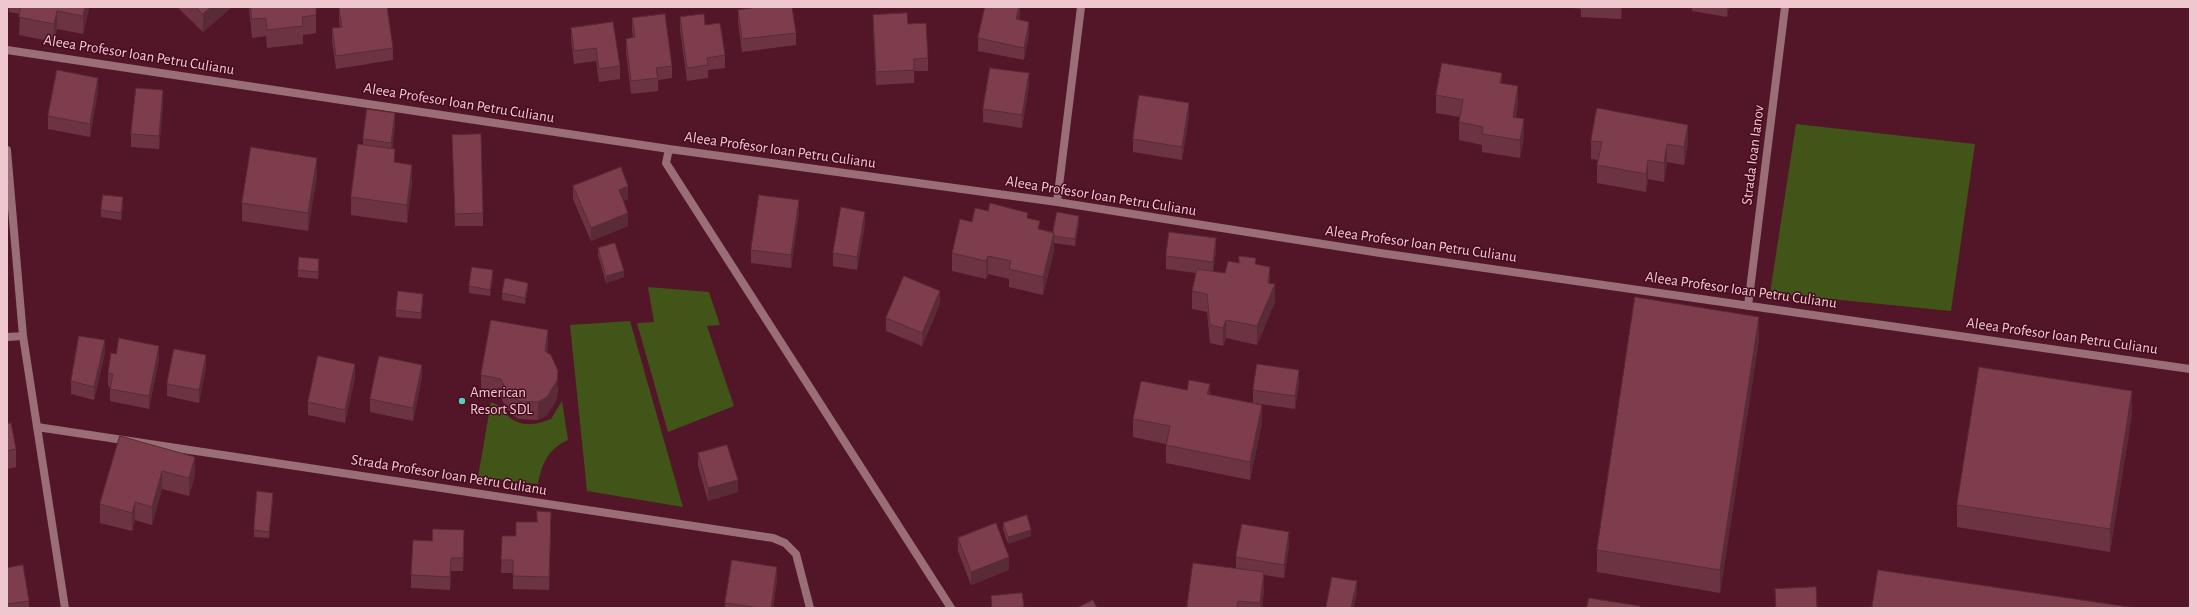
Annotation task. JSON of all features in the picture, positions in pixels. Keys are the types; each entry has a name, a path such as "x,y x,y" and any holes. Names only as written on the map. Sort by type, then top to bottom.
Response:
{"street":[{"path":"1057,202 1081,7"},
{"name":"Strada Ioan Ianov","path":"1748,306 1785,7"},
{"name":"Aleea Profesor Ioan Petru Culianu","path":"7,50 669,149 1057,202 1388,254 2190,369"},
{"path":"669,149 666,163 951,608"},
{"path":"7,150 23,336 65,608"},
{"path":"7,337 23,336"},
{"name":"Strada Profesor Ioan Petru Culianu","path":"37,427 773,538 785,543 796,554 810,608"}],"green space":[{"path":"1796,124 1975,144 1951,311 1770,293"},
{"path":"648,287 709,292 720,325 707,326 734,406 668,432 637,323 654,322"},
{"path":"630,321 683,507 587,491 570,325"},
{"path":"562,401 568,440 551,452 544,463 538,484 478,477 491,402 517,422 523,424 534,424 551,419"}],"building":[{"path":"21,7 85,7 83,16 57,11 54,24 19,17"},
{"path":"196,7 211,7 203,14"},
{"path":"251,7 316,7 316,15 302,17 303,26 267,30 266,18 252,19"},
{"path":"387,7 393,48 336,56 332,28 342,27 339,8"},
{"path":"759,7 792,7 796,33 742,39 738,10"},
{"path":"985,7 1019,7 1016,19 1029,22 1024,48 978,38"},
{"path":"907,13 908,24 926,23 928,58 914,59 914,70 876,72 873,15"},
{"path":"665,14 672,66 656,68 658,78 631,81 626,39 635,37 632,18"},
{"path":"704,14 705,25 720,23 725,55 707,58 708,65 687,68 680,17"},
{"path":"613,22 620,66 599,69 596,48 574,51 571,28"},
{"path":"1442,63 1502,73 1500,83 1518,86 1513,117 1524,119 1520,140 1482,134 1483,127 1459,122 1463,100 1436,95"},
{"path":"990,68 1029,73 1022,115 983,109"},
{"path":"57,70 98,78 90,124 48,116"},
{"path":"136,88 163,90 159,136 131,134"},
{"path":"1139,95 1189,103 1182,147 1133,139"},
{"path":"1597,108 1688,125 1684,147 1667,144 1664,163 1648,160 1646,174 1597,165 1602,142 1591,141"},
{"path":"367,109 395,113 391,143 363,139"},
{"path":"481,134 483,213 455,214 452,135"},
{"path":"358,144 395,149 394,162 412,165 407,205 351,197"},
{"path":"251,147 317,158 308,213 242,203"},
{"path":"621,167 628,186 619,190 628,213 591,228 573,186"},
{"path":"103,195 123,197 121,213 101,210"},
{"path":"759,195 799,200 791,255 751,250"},
{"path":"990,203 1028,213 1027,218 1040,221 1038,229 1054,233 1043,277 1009,269 1011,261 988,256 986,261 952,253 960,219 972,222 975,208 988,211"},
{"path":"841,207 865,212 857,257 833,253"},
{"path":"1057,212 1079,216 1075,239 1054,236 1053,232"},
{"path":"1169,232 1216,238 1213,262 1166,256"},
{"path":"615,243 624,271 606,276 598,248"},
{"path":"1239,256 1256,258 1255,264 1270,267 1268,283 1275,284 1257,326 1226,320 1223,328 1210,325 1207,294 1192,291 1197,269 1225,273 1228,261 1239,263"},
{"path":"299,257 319,259 318,272 298,270"},
{"path":"472,267 493,270 490,290 469,286"},
{"path":"904,276 940,291 922,333 886,318"},
{"path":"505,278 528,283 525,298 502,293"},
{"path":"398,291 423,294 421,313 396,310"},
{"path":"1635,297 1759,317 1720,570 1597,550"},
{"path":"491,320 548,330 545,351 551,355 558,371 557,381 547,397 538,402 519,401 511,396 501,379 481,375"},
{"path":"79,336 105,340 94,387 71,381"},
{"path":"119,338 159,346 149,396 110,389 113,374 108,373 111,353 116,354"},
{"path":"174,349 206,355 199,390 167,384"},
{"path":"318,356 355,364 345,410 308,402"},
{"path":"379,356 422,365 413,408 370,399"},
{"path":"1257,364 1299,370 1295,396 1253,390"},
{"path":"1979,367 2132,391 2110,529 1957,505"},
{"path":"1189,380 1210,384 1207,394 1262,405 1250,462 1166,445 1170,426 1133,419 1141,381 1187,390"},
{"path":"11,423 16,449 7,451 7,424"},
{"path":"120,436 195,457 189,478 162,471 152,507 135,502 132,513 100,504"},
{"path":"727,445 738,480 708,488 698,453"},
{"path":"257,491 273,493 269,532 254,530"},
{"path":"537,511 551,512 549,577 513,576 513,560 501,560 502,536 516,536 516,522 537,522"},
{"path":"1027,515 1031,530 1008,537 1003,523"},
{"path":"996,523 1009,557 971,572 958,538"},
{"path":"1242,524 1289,532 1284,565 1236,557"},
{"path":"433,529 464,530 463,558 451,558 450,577 411,575 413,540 432,541"},
{"path":"732,560 777,567 771,608 725,603"},
{"path":"1193,563 1264,572 1260,603 1238,601 1237,608 1187,608"},
{"path":"23,565 29,601 7,604 7,568"},
{"path":"1878,570 2136,608 1872,608"},
{"path":"1332,577 1357,581 1351,608 1326,608"},
{"path":"1816,587 1817,608 1776,608 1775,589"},
{"path":"1022,593 1024,607 992,608 991,596"},
{"path":"1589,598 1640,606 1640,608 1587,608"},
{"path":"1093,600 1097,608 1077,608"}],"place":[{"name":"American Resort SDL","path":"462,401"}]}
